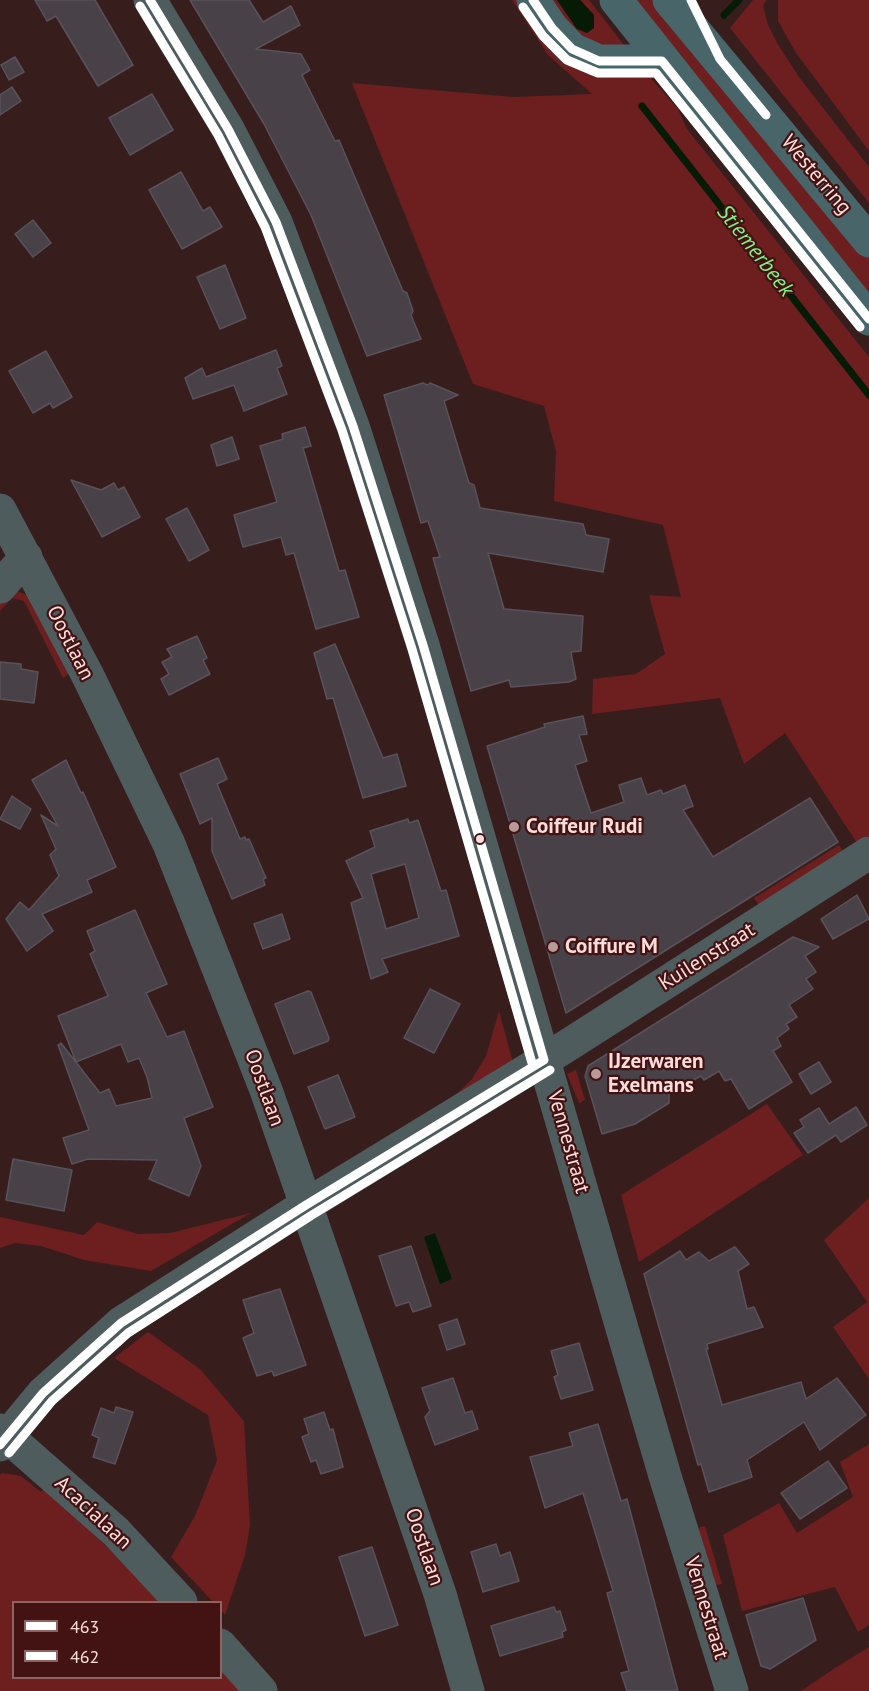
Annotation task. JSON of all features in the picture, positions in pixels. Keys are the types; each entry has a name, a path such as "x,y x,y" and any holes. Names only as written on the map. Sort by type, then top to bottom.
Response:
{"highway":[{"path":"533,0 552,28 572,49 599,61 662,61"},
{"path":"616,0 662,61 869,319"},
{"name":"Westerring","path":"669,0 869,241"},
{"path":"691,0 720,59"}],"street":[{"name":"Vennestraat","path":"150,0 228,129 276,222 353,426 423,645 665,1476 732,1691"},
{"name":"Oostlaan","path":"0,510 88,676 169,844 266,1090 440,1594 468,1691"},
{"path":"0,587 26,557"},
{"name":"Kuilenstraat","path":"3,1437 43,1393 121,1323 306,1205 544,1060 869,853"},
{"name":"Acacialaan","path":"3,1437 116,1532 180,1601"},
{"path":"222,1647 261,1691"}],"shaded area":[{"path":"512,0 521,0 649,76 678,109 687,129 869,357 869,836 857,843 785,733 744,764 720,698 592,714 593,679 636,674 665,654 649,595 681,597 663,525 554,501 556,451 544,406 473,384 352,83 513,97 592,94 548,55"},
{"path":"544,0 557,0 577,29 594,15 580,0 589,0 631,54 573,36"},
{"path":"557,0 580,0 594,15 594,28 587,33 577,29"},
{"path":"634,0 652,0 862,249 869,258 869,294"},
{"path":"753,0 766,0 763,6 768,25 777,43 799,77 869,167 869,203 730,28"},
{"path":"778,0 869,0 869,151 796,53 778,21"},
{"path":"16,591 33,597 74,670 63,678 24,601 12,598 0,611 0,599"},
{"path":"839,845 844,853 760,907 754,898"},
{"path":"499,1011 514,1066 435,1115 472,1079 486,1056"},
{"path":"576,1070 585,1100 579,1103 567,1074"},
{"path":"767,1104 803,1155 639,1262 621,1195"},
{"path":"869,1198 869,1379 833,1327 867,1302 824,1240"},
{"path":"251,1213 151,1271 84,1260 41,1246 15,1243 0,1248 0,1217 84,1235 97,1222 138,1234 170,1233"},
{"path":"435,1233 452,1279 440,1284 424,1237"},
{"path":"148,1332 200,1369 244,1421 250,1525 245,1555 225,1615 222,1611 222,1601 212,1601 171,1557 195,1516 217,1460 208,1415 114,1358"},
{"path":"869,1444 869,1625 858,1632 835,1587 742,1611 723,1535 779,1503 797,1533 853,1497 840,1462"},
{"path":"2,1473 21,1476 41,1492 46,1487 162,1601 12,1601 12,1679 222,1679 222,1666 243,1691 0,1691 0,1475"},
{"path":"705,1526 722,1584 710,1582 696,1535 700,1527"},
{"path":"869,1647 869,1691 801,1691 835,1668"}],"building":[{"path":"35,0 95,0 133,65 98,86 56,16 47,21"},
{"path":"190,0 249,0 263,22 291,6 300,25 256,49 301,54 310,70 302,75 335,141 339,140 403,291 407,293 413,311 411,315 421,339 367,356 311,215 264,124"},
{"path":"15,57 24,72 9,80 1,65"},
{"path":"12,87 21,101 0,115 0,95"},
{"path":"152,94 173,130 130,155 109,118"},
{"path":"181,172 203,211 210,207 222,227 182,249 149,190"},
{"path":"33,220 51,243 33,257 15,234"},
{"path":"225,265 246,318 220,329 197,277"},
{"path":"276,350 282,366 277,368 287,394 244,411 234,385 193,399 185,378 202,368 206,377"},
{"path":"46,351 72,397 53,408 50,403 33,413 9,371"},
{"path":"423,383 427,385 430,383 458,395 444,401 469,483 474,485 480,508 583,524 586,535 609,539 603,572 488,553 504,609 583,616 581,651 571,652 576,679 569,682 511,687 509,680 471,691 433,558 440,557 428,521 421,523 384,395"},
{"path":"305,427 311,446 303,448 339,571 345,570 359,617 316,629 294,553 286,555 281,537 243,547 234,515 277,502 260,446 283,439 282,434"},
{"path":"232,437 239,459 217,466 211,445"},
{"path":"71,480 101,490 114,483 118,490 124,487 140,517 102,537"},
{"path":"187,508 209,550 189,561 166,519"},
{"path":"197,636 207,658 203,660 210,674 169,695 161,679 169,674 162,662 172,657 167,649"},
{"path":"335,644 383,758 397,754 406,786 363,798 333,698 327,699 314,653"},
{"path":"0,662 21,664 21,669 38,672 34,703 0,699"},
{"path":"583,716 587,734 579,735 587,761 575,765 591,813 624,802 619,785 641,778 647,795 661,790 663,794 685,785 693,806 683,810 713,857 810,798 838,842 566,1013 487,746 545,727 544,724"},
{"path":"218,758 227,779 217,784 240,839 245,837 246,840 249,839 266,878 263,879 265,885 232,899 212,851 212,818 200,824 180,774"},
{"path":"66,760 81,793 83,792 116,867 87,880 92,892 42,914 53,931 27,951 6,919 20,902 29,910 59,876 50,855 56,849 41,815 58,826 32,780"},
{"path":"12,796 31,809 20,829 0,819"},
{"path":"408,819 409,823 418,820 441,891 446,890 459,936 382,959 388,972 371,979 351,903 363,898 346,861 375,847 370,831","holes":["405,864 419,918 386,929 371,874"]},
{"path":"857,895 869,919 833,939 821,919"},
{"path":"135,910 167,984 146,993 167,1037 184,1031 213,1107 184,1118 201,1166 189,1196 149,1179 157,1160 88,1159 72,1164 63,1138 89,1130 58,1045 61,1043 100,1093 109,1089 116,1106 152,1098 139,1058 128,1062 121,1044 76,1062 58,1016 108,996 90,954 95,951 87,931"},
{"path":"282,914 290,939 263,949 254,924"},
{"path":"793,937 819,947 805,956 816,972 806,979 813,989 789,1005 797,1017 786,1024 789,1029 777,1038 781,1046 773,1051 792,1082 749,1109 731,1079 725,1081 719,1071 704,1080 701,1076 669,1092 669,1103 635,1124 602,1134 585,1076 588,1066"},
{"path":"430,989 460,1004 434,1053 404,1038"},
{"path":"308,991 311,992 329,1038 328,1041 294,1054 275,1004"},
{"path":"819,1062 831,1082 811,1094 799,1074"},
{"path":"338,1075 355,1117 325,1129 308,1087"},
{"path":"856,1107 867,1125 841,1142 836,1135 808,1153 794,1133 804,1127 800,1120 819,1108 829,1124"},
{"path":"13,1159 72,1170 64,1211 6,1200"},
{"path":"411,1246 431,1306 413,1312 409,1302 396,1306 379,1256"},
{"path":"735,1247 749,1264 738,1271 747,1309 754,1307 763,1327 707,1344 708,1349 706,1349 722,1405 801,1382 806,1399 837,1378 866,1415 820,1450 804,1422 747,1460 752,1477 709,1492 701,1464 698,1465 644,1274 680,1251 686,1260 699,1252 709,1261"},
{"path":"280,1289 306,1365 274,1376 272,1371 257,1376 243,1338 254,1333 243,1300"},
{"path":"457,1319 465,1344 447,1350 439,1325"},
{"path":"579,1343 593,1390 561,1399 554,1377 558,1375 551,1351"},
{"path":"453,1378 465,1413 472,1411 478,1429 435,1445 425,1417 430,1411 422,1388"},
{"path":"116,1407 133,1412 115,1464 93,1457 99,1438 92,1435 101,1408 114,1413"},
{"path":"324,1412 330,1430 333,1429 343,1467 321,1474 316,1460 311,1462 302,1437 309,1434 304,1419"},
{"path":"598,1424 621,1501 627,1499 678,1691 627,1691 621,1673 629,1671 607,1593 613,1591 583,1493 545,1508 530,1457 573,1446 569,1433"},
{"path":"828,1461 847,1488 800,1519 781,1493"},
{"path":"496,1544 500,1556 510,1552 519,1581 483,1592 471,1552"},
{"path":"372,1547 398,1625 365,1636 339,1557"},
{"path":"803,1598 816,1640 770,1669 761,1666 746,1615"},
{"path":"554,1607 556,1612 560,1611 566,1630 562,1632 563,1637 500,1656 491,1626"}],"waterway":[{"name":"Stiemerbeek","path":"724,15 739,0"},
{"name":"Stiemerbeek","path":"642,106 869,395"}],"transit line":[{"name":"463","path":"150,0 228,129 276,222 353,426 423,645 544,1060"},
{"name":"463","path":"533,0 552,28 572,49 599,61 662,61 869,319"},
{"name":"463","path":"691,0 720,59 766,115"},
{"name":"462","path":"140,6 218,135 265,227 342,430 412,649 532,1063"},
{"name":"462","path":"523,7 543,36 567,60 598,73 656,73 860,327"},
{"name":"463","path":"0,1445 43,1393 121,1323 306,1205 544,1060"},
{"name":"462","path":"9,1453 52,1401 128,1333 312,1215 550,1070"}],"place":[{"name":"Coiffeur Rudi","path":"514,827"},
{"name":"Coiffure M","path":"553,947"},
{"name":"IJzerwaren Exelmans","path":"596,1074"}]}
